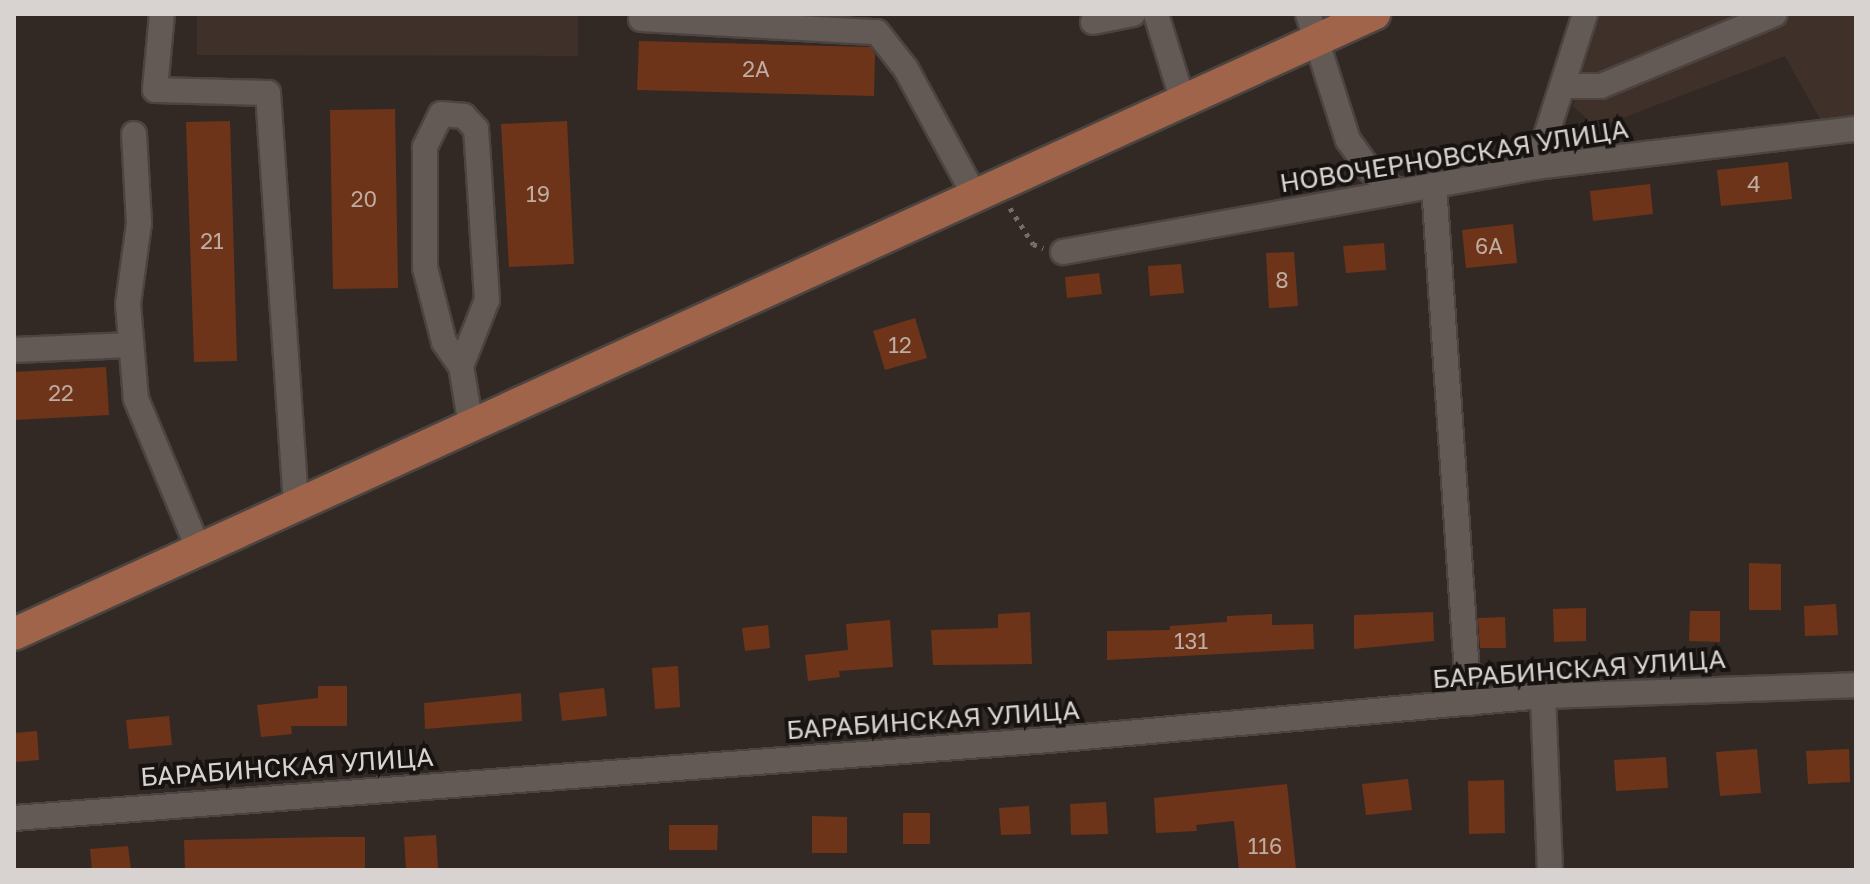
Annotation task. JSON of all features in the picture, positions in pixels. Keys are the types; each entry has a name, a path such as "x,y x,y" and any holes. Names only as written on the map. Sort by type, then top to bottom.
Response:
{"main road":[{"path":"14,634 1183,101 1313,27 1374,14"}],"street":[{"path":"162,14 155,90 268,93 296,506"},
{"path":"1093,22 1133,14"},
{"path":"1156,14 1183,101"},
{"path":"1536,167 1585,14"},
{"path":"1564,86 1601,86 1775,14"},
{"path":"641,19 877,32 906,69 988,190"},
{"path":"1313,27 1348,140 1370,170 1397,192"},
{"path":"461,366 487,300 476,129 464,116 441,114 425,147 425,268 444,342 461,366 471,426"},
{"name":"НОВОЧЕРНОВСКАЯ УЛИЦА","path":"1063,252 1536,167 1856,129"},
{"path":"134,134 139,223 128,304 136,399 199,550"},
{"path":"1434,185 1469,703"},
{"path":"14,350 131,345"},
{"name":"БАРАБИНСКАЯ УЛИЦА","path":"14,818 1049,740 1543,696 1856,685"},
{"path":"1543,696 1550,870"}],"path":[{"path":"988,190 1033,244 1063,252"}],"shaded area":[{"path":"197,14 578,14 578,56 197,55"},
{"path":"1595,14 1856,14 1856,115 1821,121 1785,56 1596,128 1573,106"}],"building":[{"path":"639,41 870,47 875,54 874,96 637,90"},
{"path":"395,109 398,288 333,289 330,110"},
{"path":"230,121 237,361 194,362 186,122"},
{"path":"567,121 574,264 509,267 501,124"},
{"path":"1788,162 1792,199 1721,206 1717,170"},
{"path":"1650,184 1653,214 1593,221 1590,191"},
{"path":"1513,224 1517,263 1466,268 1462,230"},
{"path":"1384,243 1386,270 1346,273 1343,246"},
{"path":"1294,252 1298,306 1269,308 1266,253"},
{"path":"1181,264 1184,293 1150,296 1148,266"},
{"path":"1099,273 1102,294 1067,298 1065,277"},
{"path":"915,318 927,358 885,370 873,331"},
{"path":"106,367 109,415 14,420 14,372"},
{"path":"1749,563 1781,564 1781,610 1749,610"},
{"path":"1836,604 1838,635 1805,636 1804,606"},
{"path":"1586,608 1586,641 1554,642 1553,609"},
{"path":"1690,611 1720,611 1720,642 1689,641"},
{"path":"1030,612 1032,664 933,665 931,630 998,628 998,614"},
{"path":"1433,612 1434,641 1354,649 1354,615"},
{"path":"1272,614 1272,625 1313,624 1314,649 1107,660 1107,631 1170,630 1170,626 1227,622 1227,616"},
{"path":"1505,617 1506,648 1480,648 1478,618"},
{"path":"890,620 893,667 839,671 840,677 808,681 805,655 848,650 846,624"},
{"path":"768,625 770,648 745,651 742,628"},
{"path":"678,666 680,707 655,709 652,668"},
{"path":"318,686 347,686 347,726 291,726 292,734 261,737 257,705 318,698"},
{"path":"604,688 607,716 562,721 559,693"},
{"path":"521,693 522,721 425,729 424,703"},
{"path":"169,716 172,745 129,749 126,720"},
{"path":"37,731 39,760 14,762 14,733"},
{"path":"1757,749 1761,793 1720,796 1716,752"},
{"path":"1849,749 1850,782 1808,784 1806,751"},
{"path":"1666,757 1668,788 1616,791 1614,760"},
{"path":"1408,779 1412,810 1366,815 1362,784"},
{"path":"1504,780 1505,833 1469,834 1468,781"},
{"path":"1287,784 1296,869 1239,870 1234,821 1196,825 1197,831 1156,833 1154,798"},
{"path":"1106,802 1108,834 1071,835 1070,804"},
{"path":"1029,806 1031,834 1001,835 999,808"},
{"path":"903,813 930,813 930,844 903,844"},
{"path":"812,816 847,817 847,853 812,853"},
{"path":"669,825 718,825 717,850 669,850"},
{"path":"436,835 438,868 406,870 404,837"},
{"path":"365,837 365,869 185,870 184,840"},
{"path":"128,846 131,870 92,870 90,849"}]}
